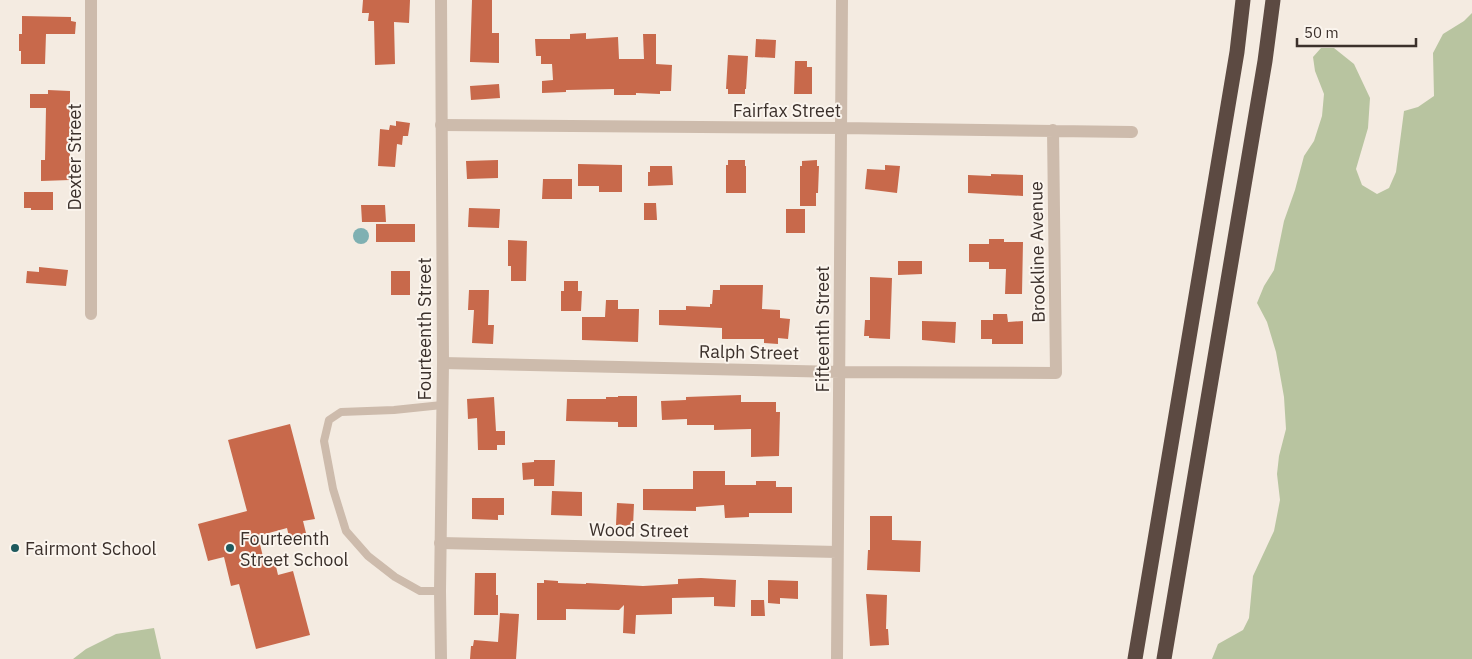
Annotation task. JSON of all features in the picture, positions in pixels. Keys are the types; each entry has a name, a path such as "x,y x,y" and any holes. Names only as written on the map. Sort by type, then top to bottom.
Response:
{"highway":[{"path":"1135,659 1237,52 1243,0"},
{"path":"1164,659 1265,61 1273,0"}],"street":[{"name":"Dexter Street","path":"91,0 91,314"},
{"name":"Fourteenth Street","path":"440,659 442,405 441,0"},
{"name":"Fifteenth Street","path":"837,659 842,0"},
{"name":"Fairfax Street","path":"441,125 1132,132"},
{"name":"Brookline Avenue","path":"1053,130 1056,373"},
{"name":"Ralph Street","path":"442,363 840,372 1056,373"},
{"name":"Wood Street","path":"440,543 837,552"}],"lane":[{"path":"440,591 420,591 395,577 368,556 346,530 334,489 324,441 329,420 341,412 394,410 442,405"}],"green space":[{"path":"1472,13 1472,659 1212,659 1218,644 1243,630 1249,618 1253,576 1274,531 1280,500 1277,474 1279,456 1286,429 1284,397 1276,352 1267,322 1257,303 1264,286 1274,270 1284,221 1304,156 1314,141 1322,116 1324,94 1315,71 1313,57 1321,48 1334,48 1354,64 1370,98 1368,128 1356,169 1362,185 1377,194 1389,188 1396,172 1404,111 1418,107 1434,96 1433,53 1443,34 1464,21"},
{"path":"154,628 161,659 73,659 86,649 116,634"}],"water":[{"path":"358,228 364,228 369,233 367,242 358,244 353,239 353,233"}],"building":[{"path":"363,0 410,0 409,23 394,22 395,64 375,65 374,21 368,21 369,13 362,13"},
{"path":"472,0 492,0 492,33 499,33 499,63 470,62"},
{"path":"22,16 71,17 71,21 76,22 75,34 46,34 45,64 21,64 19,34 22,34"},
{"path":"586,33 586,39 618,37 619,59 644,59 643,34 656,34 656,64 672,65 671,91 660,91 660,94 636,93 636,95 614,95 614,89 566,90 566,92 542,93 542,81 553,80 552,64 541,64 541,56 536,56 535,39 570,39 570,34"},
{"path":"756,39 776,40 775,58 755,57"},
{"path":"728,55 748,56 745,94 728,94 728,89 726,89"},
{"path":"795,61 807,61 807,67 812,67 812,94 794,94"},
{"path":"499,84 500,98 471,100 470,86"},
{"path":"48,90 70,91 70,180 41,181 41,160 45,160 46,108 30,108 30,94 48,94"},
{"path":"396,121 410,123 408,136 403,136 402,145 397,144 395,167 378,166 380,129 389,130 390,125 396,126"},
{"path":"498,160 498,178 467,179 466,161"},
{"path":"728,160 745,160 746,193 726,193 726,165 728,165"},
{"path":"817,160 817,166 819,166 816,206 800,206 800,166 802,166 802,161"},
{"path":"578,164 622,165 622,192 599,192 599,186 578,186"},
{"path":"885,165 900,166 897,193 865,189 867,169 885,170"},
{"path":"650,166 672,166 673,185 648,186"},
{"path":"991,174 1023,175 1023,196 968,193 968,175 991,176"},
{"path":"543,179 572,179 572,199 542,199"},
{"path":"24,192 53,192 53,210 31,210 31,208 24,208"},
{"path":"644,203 656,203 657,220 644,220"},
{"path":"361,205 385,205 386,222 362,222"},
{"path":"469,208 500,209 499,228 468,227"},
{"path":"786,209 805,209 805,233 786,233"},
{"path":"376,224 415,224 415,242 376,242"},
{"path":"989,239 1004,239 1004,242 1023,242 1022,294 1005,294 1006,269 989,269 989,262 969,262 969,244 989,244"},
{"path":"508,240 527,241 526,281 511,281 511,266 508,266"},
{"path":"898,261 922,261 922,274 898,275"},
{"path":"39,267 68,270 66,286 26,283 27,271 39,272"},
{"path":"391,271 410,271 410,295 391,295"},
{"path":"870,277 892,278 890,339 864,336 865,320 870,320"},
{"path":"564,281 578,281 578,291 582,291 581,311 561,311 561,291 564,291"},
{"path":"720,285 763,285 762,309 780,310 780,318 790,319 788,339 778,338 778,344 764,343 764,339 722,339 722,328 659,325 659,310 686,310 686,306 710,307 713,290 720,290"},
{"path":"469,290 489,290 488,325 494,325 493,344 472,343 474,310 468,310"},
{"path":"606,300 618,300 618,309 639,309 638,342 582,340 582,317 605,317"},
{"path":"993,314 1007,314 1008,322 1023,321 1023,344 992,344 992,339 981,339 981,320 993,320"},
{"path":"922,321 956,322 955,343 922,340"},
{"path":"741,395 741,402 776,402 776,412 780,412 779,456 751,457 751,429 714,430 714,425 687,425 687,419 662,420 661,401 686,400 686,397"},
{"path":"637,396 637,427 618,427 618,422 566,421 567,399 606,399 606,397"},
{"path":"494,397 496,431 505,431 505,445 497,445 497,450 478,450 477,418 468,419 467,399"},
{"name":"Fourteenth Street School","path":"290,424 315,519 303,521 307,537 290,541 287,528 258,536 265,565 275,562 278,575 293,571 310,635 256,649 239,584 231,586 224,557 208,561 198,524 247,511 228,440"},
{"path":"534,460 555,460 554,486 534,486 534,479 523,480 522,463 534,462"},
{"path":"693,471 725,471 725,485 756,485 756,481 776,481 776,487 792,487 792,513 749,513 749,517 725,518 724,505 696,507 696,511 643,510 643,489 693,489"},
{"path":"552,491 582,492 582,516 551,515"},
{"path":"472,498 504,498 504,515 498,515 498,520 472,519"},
{"path":"617,503 634,504 633,526 616,525"},
{"path":"870,516 892,516 892,540 921,541 920,572 867,570 868,550 870,550"},
{"path":"475,573 496,573 498,615 474,615"},
{"path":"678,579 736,580 735,607 714,606 714,597 672,598 672,614 636,615 635,634 623,633 624,605 619,610 566,609 566,620 537,620 537,583 544,583 544,580 558,581 558,583 643,586 678,584"},
{"path":"768,580 798,581 798,599 780,598 780,604 768,603"},
{"path":"866,594 887,595 886,629 888,629 889,645 870,646"},
{"path":"751,600 764,600 765,616 751,616"},
{"path":"500,613 519,614 516,659 470,659 471,646 473,646 474,640 498,642"}],"place":[{"name":"Fairmont School","path":"15,548"},
{"name":"Fourteenth Street School","path":"230,548"}]}
